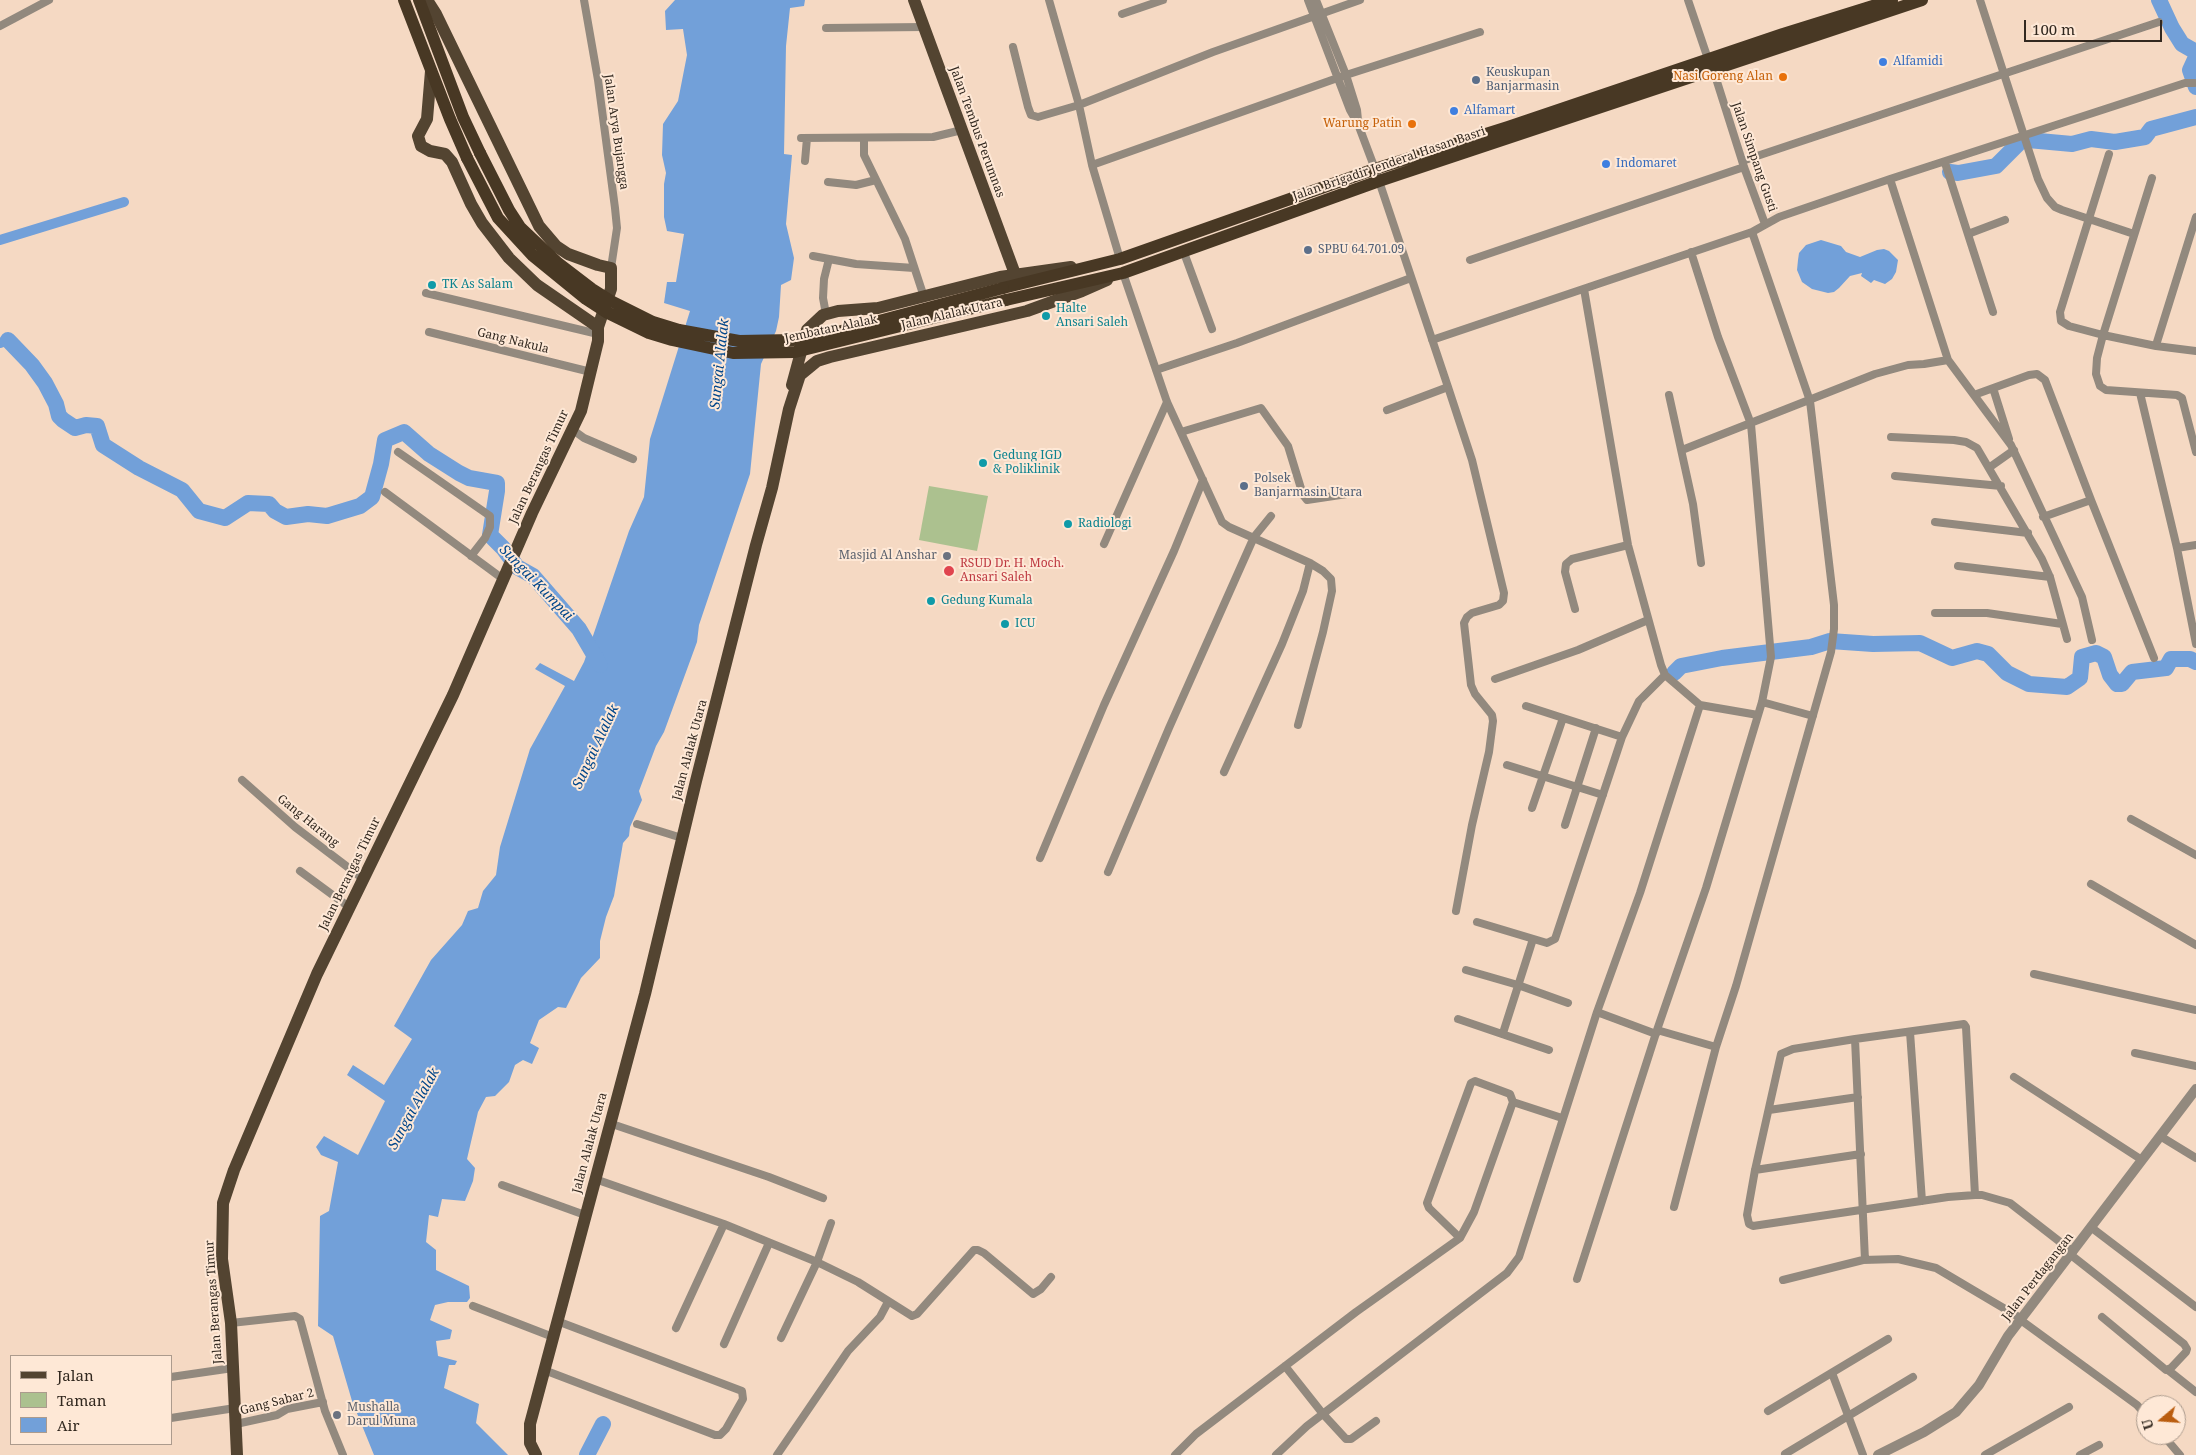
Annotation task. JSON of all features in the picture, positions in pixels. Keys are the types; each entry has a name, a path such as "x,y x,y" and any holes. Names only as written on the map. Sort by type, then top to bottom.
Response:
{"highway":[{"name":"Jembatan Alalak","path":"404,0 467,158 487,200 498,218 532,255 586,299 606,312 649,332 672,340 733,353 795,352 864,337 1005,294"},
{"name":"Jembatan Alalak","path":"419,0 464,117 509,210 520,227 558,262 592,289 611,301 653,322 679,330 739,341 793,340 1005,294"},
{"name":"Jalan Brigadir Jenderal Hasan Basri","path":"1005,294 1116,260 1595,104 1889,4 1922,0"},
{"name":"Jalan Brigadir Jenderal Hasan Basri","path":"1005,294 1120,274 1377,175"}],"main road":[{"path":"427,0 436,14 539,226 556,246 568,254 598,266 611,268"},
{"name":"Jalan Tembus Perumnas","path":"914,0 1015,274"},
{"path":"431,71 427,119 418,136 421,146 445,154 452,162 482,223 509,258 537,285 598,330"},
{"path":"802,364 807,330 815,320 826,314 878,308 1015,274 1116,260"},
{"name":"Jalan Berangas Timur","path":"237,1455 231,1323 222,1259 223,1203 234,1170 313,983 362,878 453,695 517,546 581,411 591,372 598,330 611,289 611,268"},
{"name":"Jalan Alalak Utara","path":"536,1455 530,1443 530,1424 645,994 682,838 802,364 858,349 1027,311 1082,291 1120,274"}],"street":[{"path":"0,26 49,0"},
{"name":"Jalan Arya Bujangga","path":"584,0 598,80 615,208 617,228 611,268"},
{"path":"1049,0 1079,105 1116,260"},
{"path":"1122,14 1163,0"},
{"path":"1308,0 1316,14 1357,110 1358,124 1377,175 1472,460 1504,593 1503,601 1500,605 1472,612 1464,623 1471,685 1492,714 1493,720 1489,752 1472,825 1456,911"},
{"path":"1316,0 1316,14"},
{"path":"1013,48 1028,107 1032,116 1041,117 1079,105 1316,14 1360,0"},
{"name":"Jalan Simpang Gusti","path":"1688,0 1765,224"},
{"path":"1980,0 2038,179 2047,198 2055,207 2134,234"},
{"path":"1470,260 2004,72 2159,22"},
{"path":"826,28 924,28"},
{"path":"1092,165 1342,76 1480,32"},
{"path":"1432,340 1752,232 1765,224 1890,179 2185,83 2194,83"},
{"path":"805,161 804,138 933,137 962,130"},
{"path":"864,138 864,155 905,239 924,297"},
{"path":"2109,154 2060,312 2060,318 2065,324 2103,335 2156,346 2196,351"},
{"path":"1945,162 1993,312"},
{"path":"2152,178 2103,335 2095,370 2098,383 2106,390 2182,398 2196,452"},
{"path":"1890,179 1948,360 2012,448"},
{"path":"828,182 856,186 876,180"},
{"path":"2157,342 2193,240 2196,217"},
{"path":"1968,234 2005,220"},
{"path":"1674,1207 1716,1047 1736,986 1813,716 1832,647 1834,629 1832,587 1810,401 1752,232"},
{"path":"1183,250 1212,329"},
{"path":"1577,1279 1656,1032 1706,888 1762,702 1771,657 1751,424 1716,329 1692,252"},
{"path":"813,256 856,264 914,268"},
{"path":"826,314 823,298 824,279 829,259"},
{"path":"1120,274 1167,402 1222,522 1310,564 1331,578 1332,584 1323,632 1298,725"},
{"path":"1156,370 1237,343 1411,278"},
{"path":"1584,289 1628,545 1648,620 1666,676 1700,705 1758,715"},
{"path":"426,293 598,330"},
{"name":"Gang Nakula","path":"429,332 591,372"},
{"path":"1682,450 1875,374 1908,365 1948,360"},
{"path":"1974,394 2034,374 2045,380 2154,658"},
{"path":"1387,410 1448,386"},
{"path":"1993,388 2012,448 2082,597 2092,640"},
{"path":"2140,393 2177,548 2196,644"},
{"path":"1668,395 1693,504 1701,563"},
{"path":"1104,544 1167,402"},
{"path":"1181,432 1261,408 1288,446 1303,495 1307,500 1347,494"},
{"path":"573,430 584,438 633,459"},
{"path":"1891,437 1966,442 1978,448 2028,533 2050,577 2067,639"},
{"path":"1990,467 2012,448"},
{"path":"398,452 490,516 490,527 485,538 471,556"},
{"path":"1895,476 2001,486"},
{"path":"1040,858 1203,480"},
{"path":"385,492 503,579"},
{"path":"2043,517 2091,500"},
{"path":"1108,872 1161,745 1254,537 1271,516"},
{"path":"1935,522 2028,533"},
{"path":"1574,609 1565,572 1566,564 1572,559 1628,545"},
{"path":"2177,548 2196,545"},
{"path":"1224,772 1282,644 1303,591 1310,564"},
{"path":"1958,566 2050,577"},
{"path":"1935,614 1986,612 2062,624"},
{"path":"1495,679 1570,653 1648,620"},
{"path":"1477,922 1547,943 1556,937 1622,737 1638,701 1666,676"},
{"path":"1762,702 1813,716"},
{"path":"1276,1455 1323,1414 1507,1273 1519,1257 1596,1012 1640,893 1700,705"},
{"path":"1526,706 1622,737"},
{"path":"1532,808 1563,718"},
{"path":"1565,825 1596,728"},
{"path":"1507,765 1603,795"},
{"name":"Gang Harang","path":"242,780 296,827 362,878"},
{"path":"2131,819 2196,855"},
{"path":"636,824 682,838"},
{"path":"300,872 349,907"},
{"path":"2091,884 2196,945"},
{"path":"1502,1033 1533,939"},
{"path":"1466,970 1518,985 1568,1003"},
{"path":"2034,974 2196,1010"},
{"path":"1596,1012 1656,1032 1716,1047"},
{"path":"1458,1019 1550,1050"},
{"path":"1975,1195 1966,1026 1961,1024 1855,1039 1782,1053 1755,1170 1747,1220 1753,1226 1863,1208 1922,1201 1975,1195 1996,1198 2010,1203 2184,1344 2186,1352 2168,1370"},
{"path":"1910,1032 1922,1201"},
{"path":"1855,1039 1865,1260"},
{"path":"2135,1053 2196,1066"},
{"path":"2014,1077 2142,1160"},
{"path":"1175,1455 1196,1434 1285,1366 1356,1312 1460,1238 1474,1212 1513,1102 1510,1094 1475,1081 1470,1083 1427,1202 1429,1208 1460,1238"},
{"name":"Jalan Perdagangan","path":"1878,1455 1924,1432 1956,1412 1979,1385 2008,1336 2196,1089"},
{"path":"1770,1110 1858,1097"},
{"path":"1513,1102 1562,1118"},
{"path":"609,1123 769,1177 823,1198"},
{"path":"2160,1136 2196,1158"},
{"path":"1755,1170 1861,1154"},
{"path":"595,1179 724,1224 817,1262 858,1282 909,1315 917,1314 974,1250 984,1253 1033,1294 1041,1289 1051,1277"},
{"path":"502,1185 585,1215"},
{"path":"781,1338 817,1262 831,1223"},
{"path":"676,1328 724,1224"},
{"path":"2092,1228 2196,1307"},
{"path":"724,1344 769,1243"},
{"path":"1782,1280 1865,1260 1898,1260 1936,1268 2022,1320 2136,1404"},
{"path":"777,1455 848,1351 880,1317 888,1302"},
{"path":"473,1306 553,1337"},
{"path":"231,1323 298,1317 310,1350 323,1402 343,1455"},
{"path":"2102,1317 2196,1392"},
{"path":"544,1370 715,1435 720,1434 726,1429 743,1399 742,1391 557,1321"},
{"path":"1768,1411 1888,1340"},
{"path":"1285,1366 1343,1437 1348,1440 1376,1421"},
{"path":"172,1377 233,1368"},
{"path":"1832,1373 1863,1455"},
{"path":"1785,1454 1913,1377"},
{"name":"Gang Sabar 2","path":"236,1424 277,1415 286,1409 323,1402"},
{"path":"1985,1455 2069,1407"},
{"path":"172,1418 235,1408"},
{"path":"2080,1455 2099,1445"},
{"path":"2172,1445 2180,1455"}],"green space":[{"path":"929,486 988,496 977,551 919,540"}],"water":[{"name":"Sungai Alalak","path":"675,0 805,0 804,6 790,8 786,46 784,154 792,155 786,224 794,258 791,280 781,285 776,331 761,364 750,474 699,625 697,642 664,732 656,746 639,791 642,800 630,827 629,836 623,843 614,896 600,941 600,958 581,978 566,1008 558,1007 539,1020 530,1043 539,1048 532,1064 523,1060 515,1065 509,1082 495,1096 486,1097 478,1112 467,1159 475,1168 473,1181 465,1201 442,1199 438,1217 429,1215 426,1242 436,1250 436,1270 469,1286 470,1298 467,1302 448,1302 435,1305 430,1320 452,1330 450,1339 436,1341 438,1356 457,1361 455,1365 449,1365 444,1388 479,1404 476,1423 508,1455 374,1455 352,1401 333,1336 318,1326 320,1216 329,1211 338,1162 321,1155 316,1147 324,1136 358,1155 385,1101 347,1075 353,1065 384,1085 412,1039 394,1026 431,960 462,925 468,911 478,908 483,891 496,875 500,847 530,749 565,686 535,669 540,663 574,681 584,662 629,531 644,497 650,439 690,311 664,303 667,282 676,282 684,234 667,231 664,217 666,173 662,155 663,124 678,101 687,55 683,29 666,30 665,11"},
{"path":"1821,240 1841,246 1846,252 1860,257 1877,250 1884,249 1889,251 1898,260 1896,272 1892,279 1885,284 1874,280 1871,283 1861,276 1862,273 1850,276 1834,292 1828,293 1812,289 1802,282 1797,270 1799,253 1806,245"}],"waterway":[{"path":"2159,0 2182,44 2196,52"},
{"path":"2196,57 2190,70 2196,87"},
{"path":"2028,140 2072,144 2091,139 2115,142 2145,137 2151,129 2196,117"},
{"path":"1950,172 1958,173 1996,166 2020,142"},
{"path":"0,240 124,202"},
{"name":"Sungai Kumpai","path":"0,343 8,340"},
{"name":"Sungai Kumpai","path":"8,340 32,365 45,383 56,404 59,416 63,420 75,428 86,425 97,426 103,445 139,468 182,490 199,511 225,518 248,503 269,504 275,511 286,517 308,514 327,516 360,506 372,497 385,440 404,432 429,454 459,473 469,478 497,483 490,535 503,548 517,567 533,576 579,629 600,665"},
{"path":"1674,673 1681,666 1722,658 1811,647 1830,641 1873,644 1920,643 1952,658 1977,651 1988,654 2007,673 2029,684 2067,687 2080,678 2082,657 2096,653 2104,657 2110,675 2117,684 2122,684 2132,672 2166,668 2171,659 2190,659 2196,662"},
{"path":"587,1455 603,1424"}],"place":[{"name":"Alfamidi","path":"1883,62"},
{"name":"Nasi Goreng Alan","path":"1783,77"},
{"name":"Keuskupan Banjarmasin","path":"1476,80"},
{"name":"Alfamart","path":"1454,111"},
{"name":"Warung Patin","path":"1412,124"},
{"name":"Indomaret","path":"1606,164"},
{"name":"SPBU 64.701.09","path":"1308,250"},
{"name":"TK As Salam","path":"432,285"},
{"name":"Halte Ansari Saleh","path":"1046,316"},
{"name":"Gedung IGD & Poliklinik","path":"983,463"},
{"name":"Polsek Banjarmasin Utara","path":"1244,486"},
{"name":"Radiologi","path":"1068,524"},
{"name":"Masjid Al Anshar","path":"947,556"},
{"name":"RSUD Dr. H. Moch. Ansari Saleh","path":"949,571"},
{"name":"Gedung Kumala","path":"931,601"},
{"name":"ICU","path":"1005,624"},
{"name":"Mushalla Darul Muna","path":"337,1415"}]}
